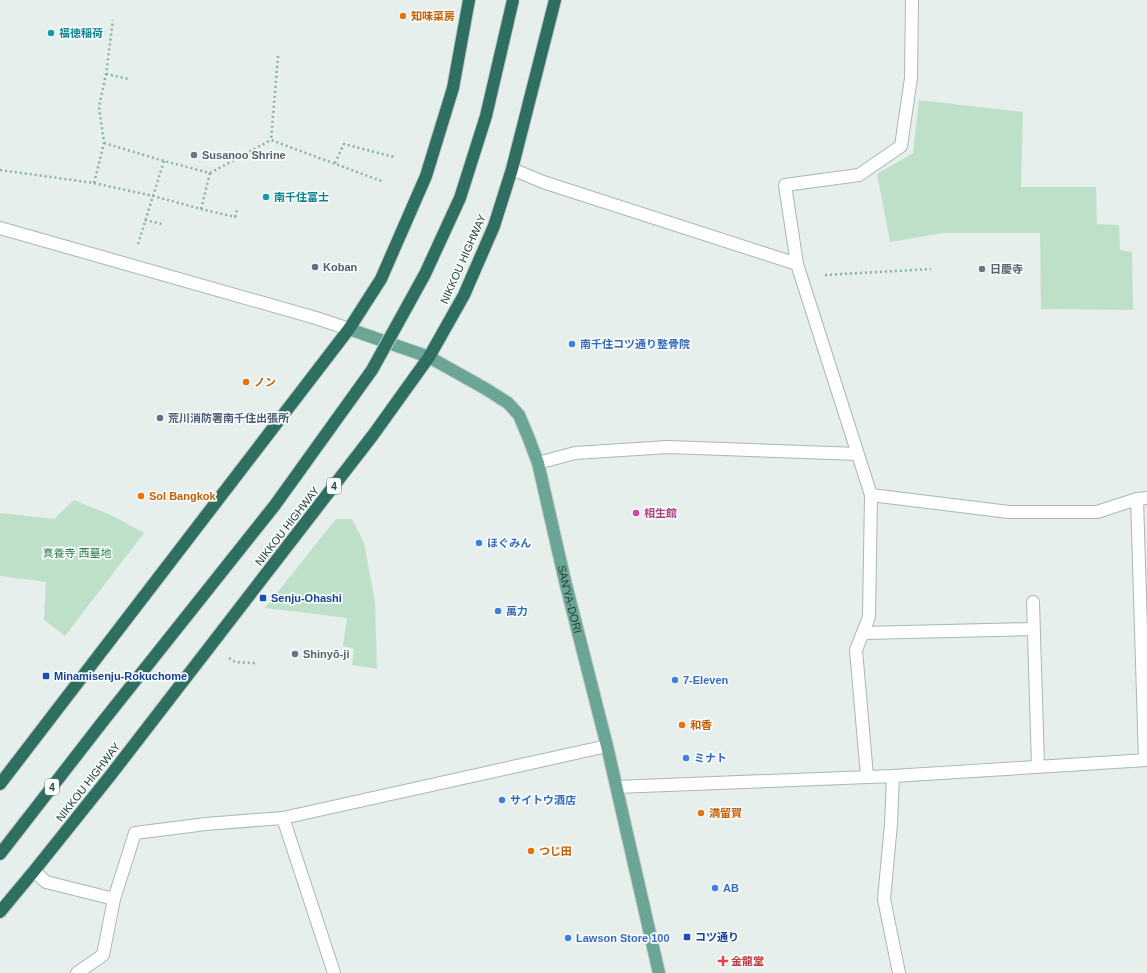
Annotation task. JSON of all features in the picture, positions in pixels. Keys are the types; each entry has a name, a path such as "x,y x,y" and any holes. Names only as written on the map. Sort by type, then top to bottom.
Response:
{"highway":[{"path":"0,784 349,329 381,279 426,176 453,88 469,0"},
{"name":"NIKKOU HIGHWAY","path":"0,854 104,720 275,505 375,363 425,274 460,198 486,116 513,0"},
{"name":"NIKKOU HIGHWAY","path":"0,912 110,776 373,435 429,357 464,295 494,226 512,169 555,0"}],"main road":[{"name":"SAN'YA-DORI","path":"349,329 429,357 508,403 519,415 538,463 565,581 607,746 659,973"}],"street":[{"path":"867,776 856,650 869,617 872,495 800,276 785,185 859,175 901,146 911,78 912,0"},
{"path":"512,169 543,182 797,264"},
{"path":"0,228 316,318 349,329"},
{"path":"538,463 575,453 668,446 858,454"},
{"path":"616,787 894,776 1146,760 1142,498 1097,512 1009,512 872,495"},
{"path":"1033,602 1038,766"},
{"path":"863,633 1034,629"},
{"path":"77,973 103,955 114,899 135,833 206,824 283,818 607,746"},
{"path":"894,776 884,899 899,973"},
{"path":"283,818 334,973"},
{"path":"34,871 46,882 114,899"}],"path":[{"path":"94,183 104,143 99,107 106,74 112,20"},
{"path":"271,140 278,56"},
{"path":"106,74 129,79"},
{"path":"104,143 210,173 271,140 384,182"},
{"path":"334,163 344,144 394,157"},
{"path":"132,266 164,161"},
{"path":"0,170 94,183 153,196 234,217 237,210"},
{"path":"201,209 210,173"},
{"path":"145,220 162,224"},
{"path":"800,276 931,269"},
{"path":"234,662 255,663"}],"green space":[{"path":"919,100 1023,112 1021,187 1096,187 1097,224 1119,225 1120,250 1132,252 1133,310 1041,309 1040,233 944,233 890,242 877,174 913,153"},
{"name":"真養寺 西墓地","path":"74,500 115,517 144,533 65,636 44,620 46,582 0,576 0,513 54,519"},
{"path":"336,519 352,519 364,543 375,602 377,669 352,665 354,649 343,646 347,618 265,608"}],"place":[{"name":"知味菜房","path":"403,16"},
{"name":"福徳稲荷","path":"51,33"},
{"name":"Susanoo Shrine","path":"194,155"},
{"name":"南千住富士","path":"266,197"},
{"name":"Koban","path":"315,267"},
{"name":"日慶寺","path":"982,269"},
{"name":"南千住コツ通り整骨院","path":"572,344"},
{"name":"ノン","path":"246,382"},
{"name":"荒川消防署南千住出張所","path":"160,418"},
{"name":"Sol Bangkok","path":"141,496"},
{"name":"相生館","path":"636,513"},
{"name":"ほぐみん","path":"479,543"},
{"name":"Senju-Ohashi","path":"263,598"},
{"name":"萬力","path":"498,611"},
{"name":"Shinyō-ji","path":"295,654"},
{"name":"Minamisenju-Rokuchome","path":"46,676"},
{"name":"7-Eleven","path":"675,680"},
{"name":"和香","path":"682,725"},
{"name":"ミナト","path":"686,758"},
{"name":"サイトウ酒店","path":"502,800"},
{"name":"満留賀","path":"701,813"},
{"name":"つじ田","path":"531,851"},
{"name":"AB","path":"715,888"},
{"name":"コツ通り","path":"687,937"},
{"name":"Lawson Store 100","path":"568,938"},
{"name":"金龍堂","path":"723,961"}]}
